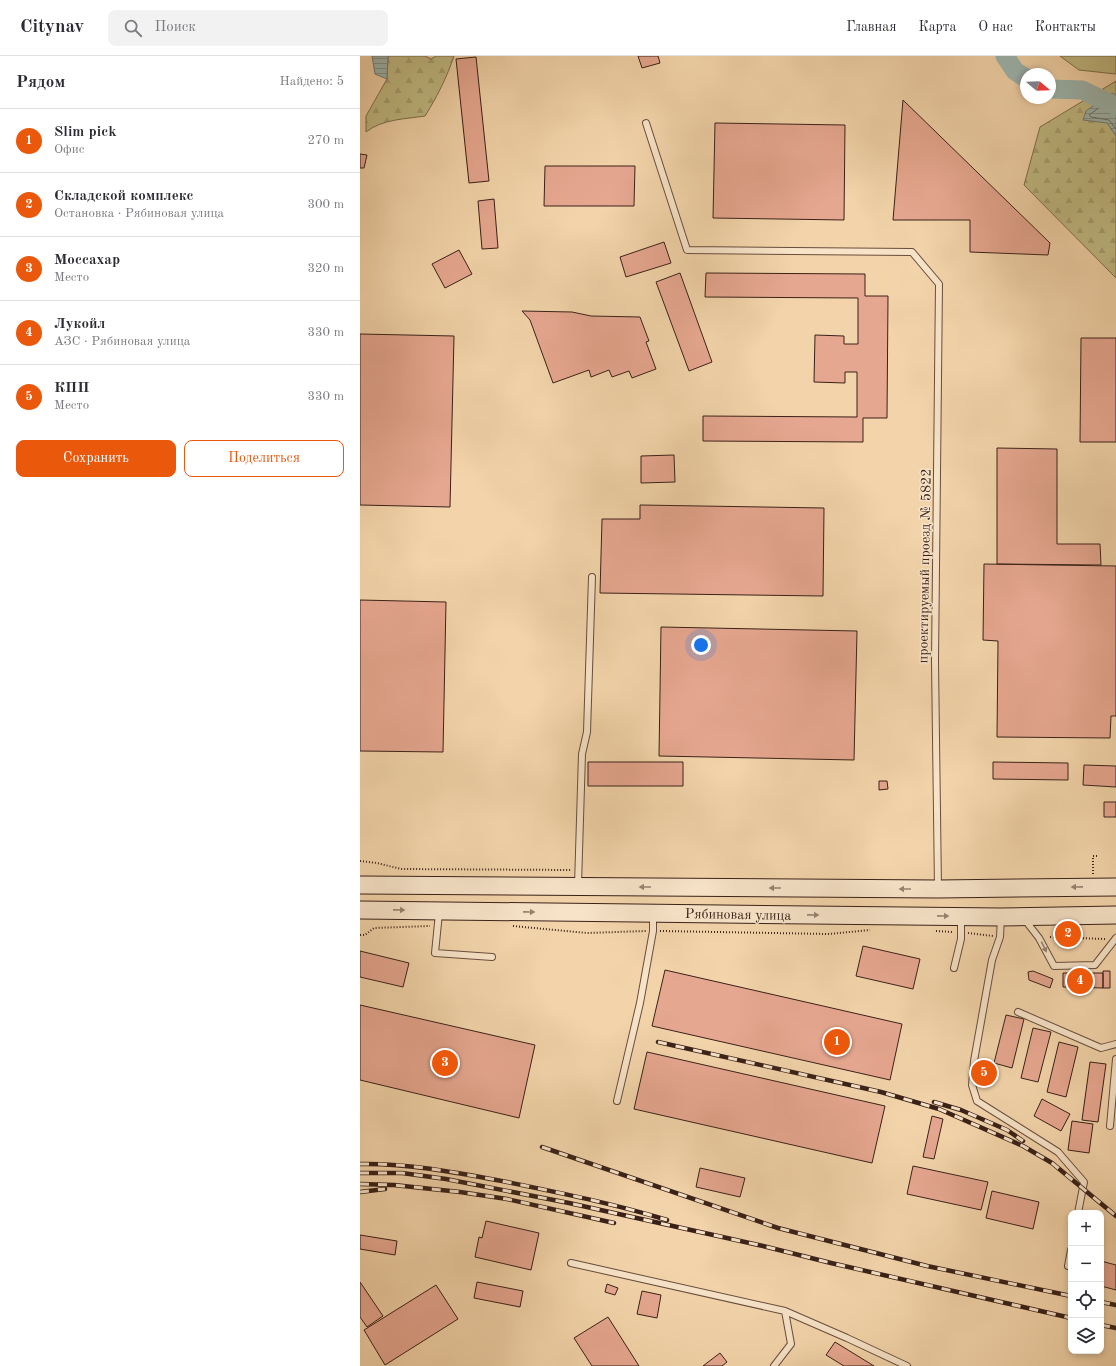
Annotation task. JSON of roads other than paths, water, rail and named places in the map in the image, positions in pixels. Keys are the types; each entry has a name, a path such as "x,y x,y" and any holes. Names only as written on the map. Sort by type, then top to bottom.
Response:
{"main road":[{"name":"Рябиновая улица","path":"360,885 578,878 938,889 1116,887"},
{"name":"Рябиновая улица","path":"360,910 439,919 653,913 961,924 1001,917 1116,915"}],"lane":[{"name":"проектируемый проезд № 5822","path":"646,123 687,250 912,252 939,284 935,662 938,889"},
{"path":"578,878 582,754 587,732 592,578"},
{"path":"617,1102 640,1003 653,931 653,913"},
{"path":"1001,917 1000,937 992,960 974,1061 972,1085 977,1101 1058,1152 1079,1176 1084,1182 1079,1210"},
{"path":"1020,917 1026,921 1039,938 1054,966 1095,965 1115,938"},
{"path":"439,919 435,953 492,956"},
{"path":"954,968 961,940 961,924"},
{"path":"1018,1012 1101,1048 1116,1044"},
{"path":"1110,1126 1116,1059"},
{"path":"571,1263 785,1311 907,1366"},
{"path":"774,1366 791,1344 785,1311"}],"water":[{"path":"372,56 388,56 387,79 375,74"},
{"path":"1112,93 1116,95 1116,136 1107,123 1083,120 1086,111"}],"waterway":[{"path":"1005,56 1015,71 1020,74"},
{"path":"1056,89 1082,90 1116,106"}],"railway":[{"path":"658,1042 881,1092 939,1109 1023,1146 1052,1163 1116,1216"},
{"path":"934,1102 961,1110 1007,1130 1023,1141"},
{"path":"542,1147 778,1228 927,1266 1068,1295"},
{"path":"360,1164 397,1165 471,1175 588,1199 667,1220"},
{"path":"360,1173 402,1173 446,1179 569,1203 763,1246 1068,1317"},
{"path":"360,1184 394,1185 507,1199 614,1223"},
{"path":"360,1192 385,1189"},
{"path":"1104,1303 1116,1305"},
{"path":"1104,1326 1116,1328"}],"place":[{"name":"Складской комплекс","path":"1068,934"},
{"name":"Лукойл","path":"1080,981"},
{"name":"Slim pick","path":"837,1042"},
{"name":"Моссахар","path":"445,1063"},
{"name":"КПП","path":"984,1073"}]}
